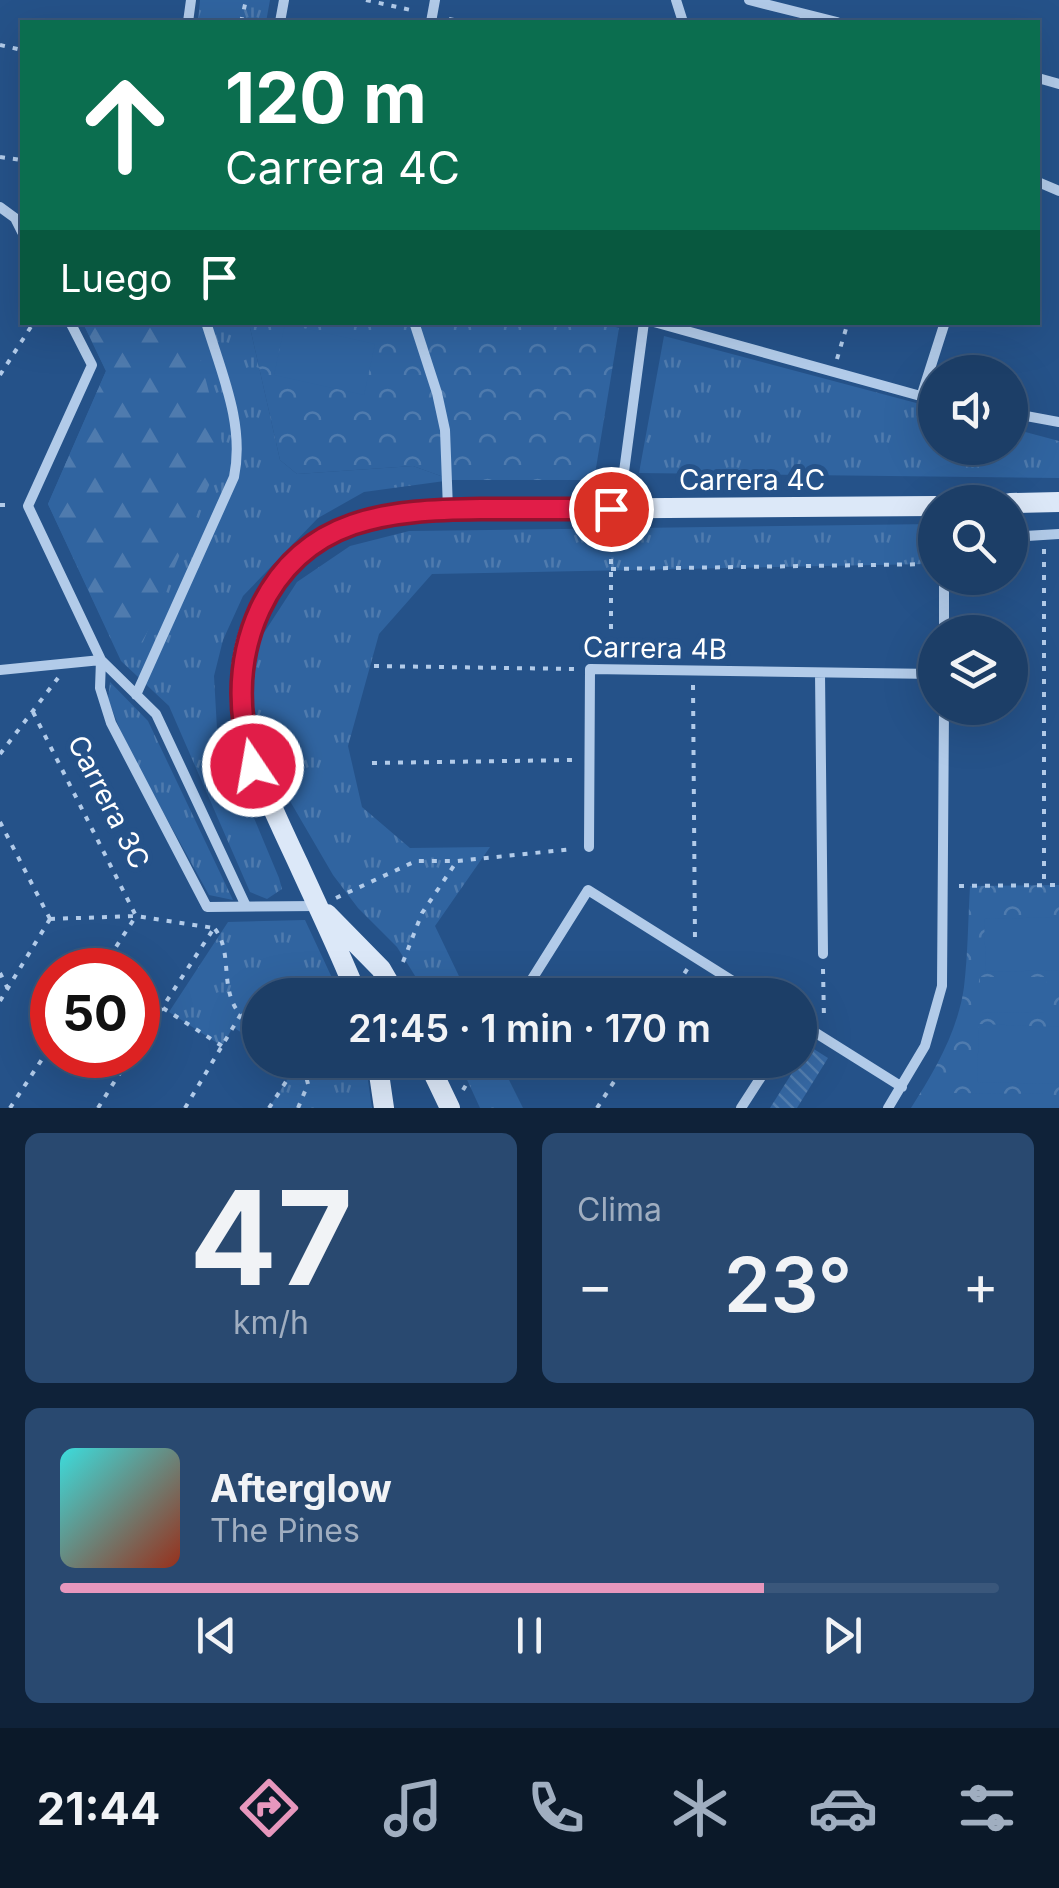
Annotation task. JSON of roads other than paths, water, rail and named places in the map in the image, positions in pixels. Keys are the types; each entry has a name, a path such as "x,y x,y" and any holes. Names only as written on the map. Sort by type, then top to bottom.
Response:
{"main road":[{"path":"1028,503 1059,502"},
{"name":"Carrera 4C","path":"352,978 327,902 249,752 241,685 244,652 265,599 308,548 332,532 391,514 448,509 615,515 918,506"},
{"path":"327,902 389,978"},
{"path":"380,1078 384,1108"},
{"path":"439,1078 455,1102"}],"street":[{"path":"749,0 829,20"},
{"path":"0,206 15,218 20,228"},
{"path":"0,218 15,218"},
{"path":"72,325 92,365 28,506 101,660 156,714 246,906"},
{"path":"136,695 236,467 236,427 207,325"},
{"path":"415,325 444,430 448,509"},
{"path":"615,515 644,325"},
{"path":"664,325 918,397"},
{"path":"935,355 944,325"},
{"path":"1028,416 1059,422"},
{"path":"1028,536 1059,534"},
{"path":"0,670 101,660"},
{"path":"101,660 100,688 111,724 206,906 327,902"},
{"name":"Carrera 4B","path":"589,847 590,669 918,674"},
{"path":"820,673 823,954"},
{"path":"888,1108 926,1046 942,986 944,725"},
{"path":"533,978 588,890 728,978"},
{"path":"817,1034 902,1087"},
{"path":"741,1108 760,1078"}]}
